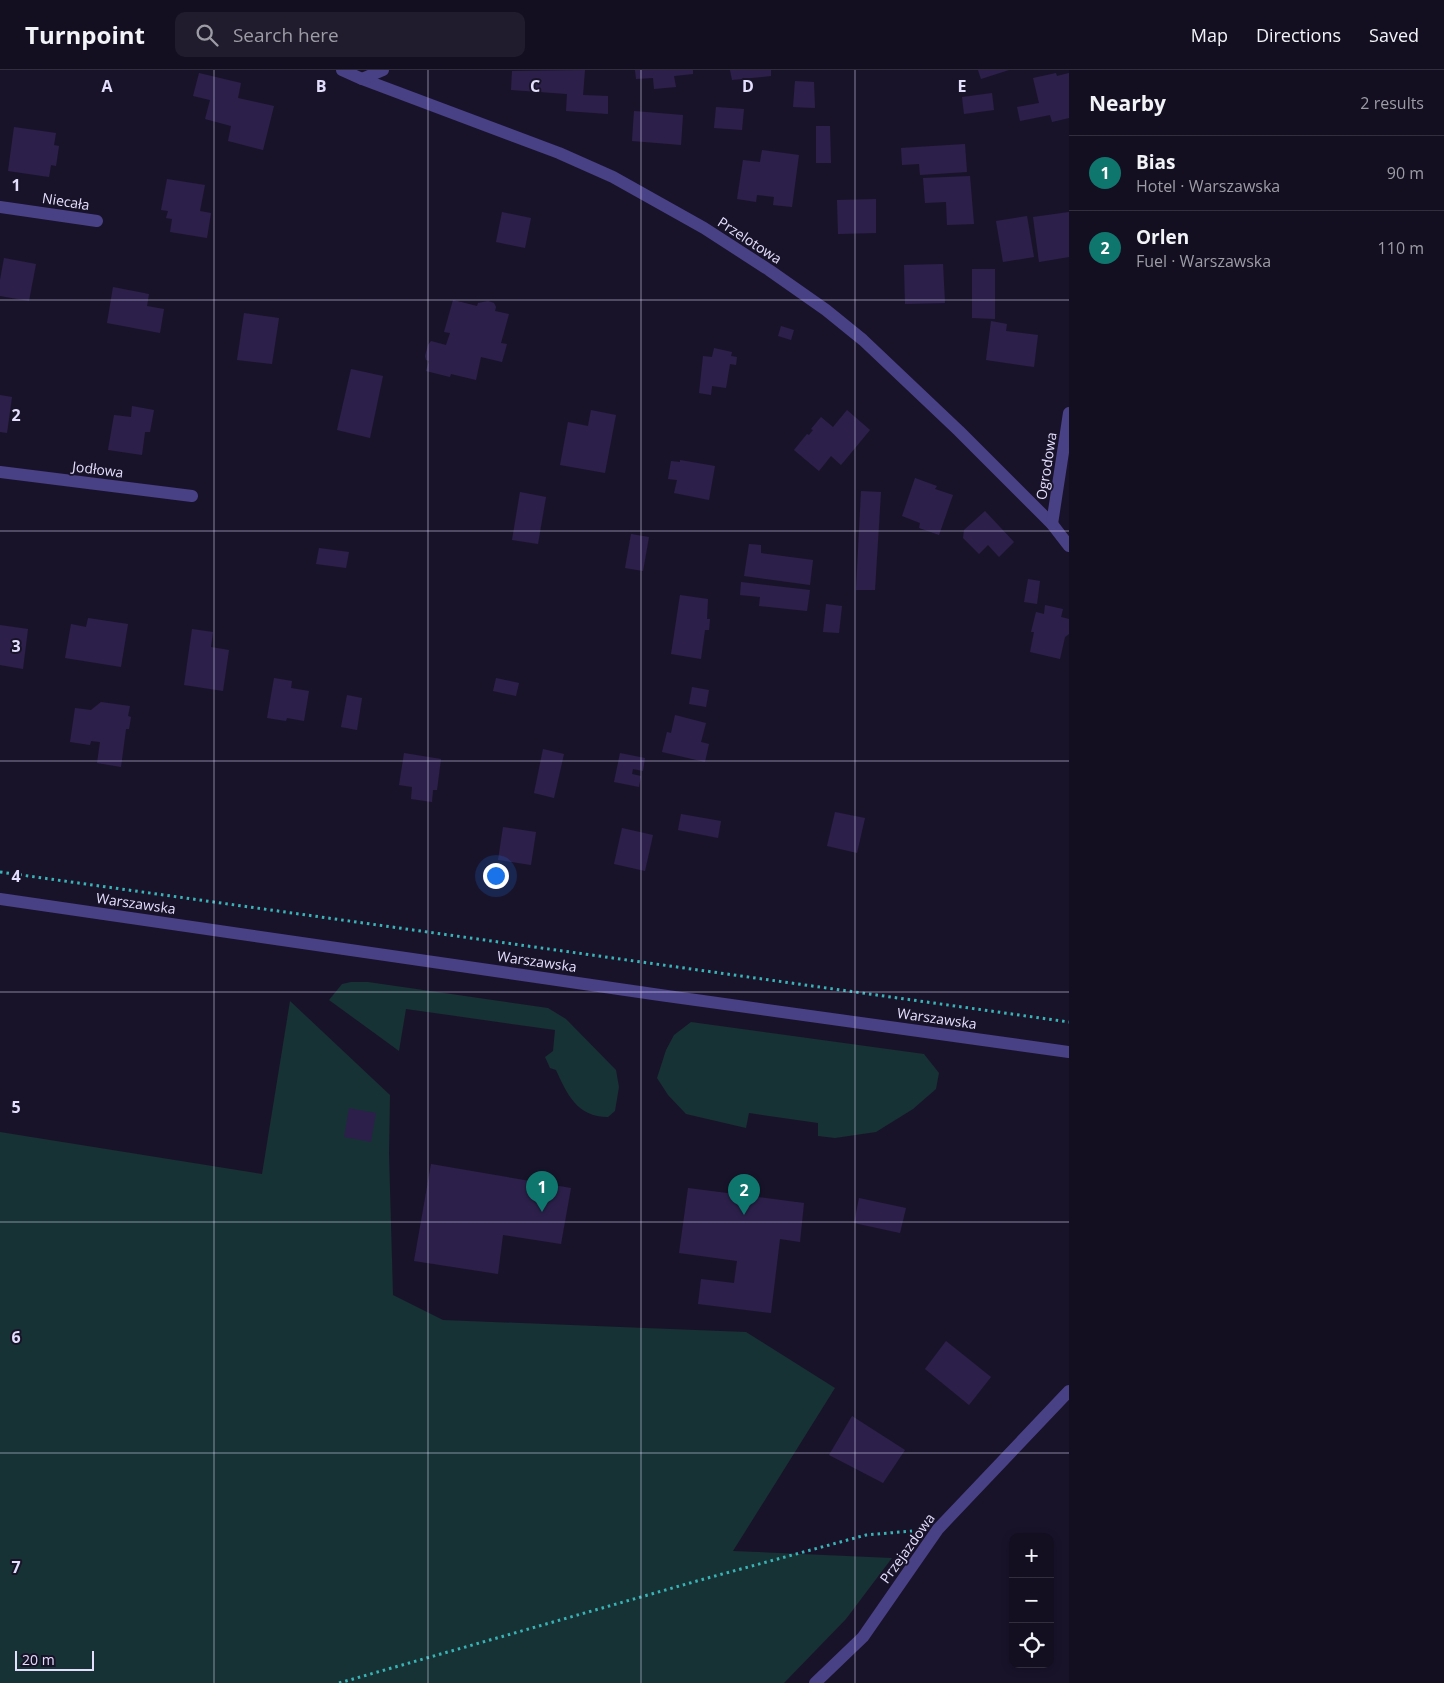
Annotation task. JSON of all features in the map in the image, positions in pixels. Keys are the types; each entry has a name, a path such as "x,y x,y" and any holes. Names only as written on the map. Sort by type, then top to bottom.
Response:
{"street":[{"name":"Przelotowa","path":"342,70 559,152 613,177 704,228 761,265 826,310 862,340 959,431 1052,524 1069,546"},
{"path":"362,79 383,70"},
{"name":"Niecała","path":"0,207 97,221"},
{"name":"Ogrodowa","path":"1052,524 1069,413"},
{"name":"Jodłowa","path":"0,472 192,496"},
{"name":"Warszawska","path":"0,899 660,995 1069,1052"},
{"name":"Przejazdowa","path":"815,1683 863,1637 938,1529 1069,1391"}],"path":[{"path":"0,872 1069,1022"},
{"path":"339,1683 704,1579 866,1536 938,1529"}],"green space":[{"path":"368,982 548,1008 566,1019 616,1070 619,1087 615,1111 608,1117 588,1113 569,1095 556,1070 550,1068 545,1057 553,1051 555,1030 406,1009 399,1051 329,1000 342,984"},
{"path":"290,1001 390,1095 389,1154 393,1295 443,1320 746,1332 835,1388 733,1551 892,1558 846,1619 784,1683 0,1683 0,1132 262,1174"},
{"path":"691,1022 924,1054 939,1073 936,1089 913,1109 876,1132 835,1138 818,1136 818,1123 749,1113 746,1128 686,1114 668,1095 657,1078 666,1050 674,1035"}],"building":[{"path":"585,70 583,95 608,96 608,114 566,111 567,94 511,90 512,71"},
{"path":"635,70 693,70 693,74 674,76 676,87 654,89 653,78 636,79"},
{"path":"730,70 771,70 771,76 732,80"},
{"path":"978,70 1009,70 981,79"},
{"path":"199,73 241,83 238,98 274,106 263,150 228,141 231,126 205,119 210,100 193,96"},
{"path":"1056,73 1057,76 1069,73 1069,118 1052,122 1050,115 1020,121 1017,107 1039,103 1033,78"},
{"path":"795,81 814,82 815,108 793,107"},
{"path":"992,93 994,110 964,114 962,97"},
{"path":"716,107 744,109 742,130 714,128"},
{"path":"634,111 683,115 681,145 632,141"},
{"path":"816,126 830,126 831,163 816,163"},
{"path":"14,127 56,133 54,145 59,146 56,166 51,165 49,177 8,171"},
{"path":"965,144 967,172 920,175 919,164 902,165 901,148"},
{"path":"762,150 799,155 792,207 773,205 774,197 757,195 756,202 737,199 743,160 760,162"},
{"path":"970,176 974,224 947,225 946,202 925,203 923,178"},
{"path":"167,179 205,185 200,211 211,213 207,238 170,232 172,219 166,218 168,211 161,210"},
{"path":"876,199 876,233 838,234 837,200"},
{"path":"502,212 531,218 525,248 496,242"},
{"path":"1069,212 1069,257 1039,262 1033,217"},
{"path":"1027,216 1034,257 1003,262 996,221"},
{"path":"4,258 36,264 29,301 0,296 0,280"},
{"path":"943,264 945,303 905,304 904,265"},
{"path":"972,269 995,269 995,319 972,318"},
{"path":"113,287 149,294 147,306 164,309 160,333 107,323"},
{"path":"453,300 477,306 478,303 488,301 494,303 495,311 509,314 501,343 507,344 502,362 481,357 476,380 451,374 450,377 426,371 429,361 426,360 425,356 431,341 446,345 450,333 444,332"},
{"path":"244,313 279,318 272,364 237,360"},
{"path":"991,321 1007,324 1006,331 1038,335 1034,367 986,360"},
{"path":"781,326 794,330 791,340 778,336"},
{"path":"714,348 732,352 731,356 737,357 736,365 730,364 726,388 712,386 711,395 699,393 703,356 712,357"},
{"path":"351,369 383,376 370,438 337,430"},
{"path":"0,395 12,397 7,433 0,432"},
{"path":"132,406 154,410 150,432 145,432 142,455 108,450 114,415 131,417"},
{"path":"591,410 616,415 605,473 560,465 568,422 588,426"},
{"path":"847,410 870,430 841,465 831,456 819,471 794,450 807,434 809,435 813,430 811,429 821,417 833,427"},
{"path":"680,460 715,466 709,500 674,493 677,480 668,479 671,461 680,462"},
{"path":"915,478 937,486 935,489 953,495 939,535 919,528 920,523 902,516"},
{"path":"861,491 881,492 875,590 856,590"},
{"path":"520,492 546,497 538,544 512,540"},
{"path":"985,511 1014,542 999,557 988,545 979,554 963,538 964,530"},
{"path":"631,534 649,537 643,571 625,568"},
{"path":"749,544 761,545 761,553 813,560 810,585 744,576"},
{"path":"319,548 349,552 346,568 316,564"},
{"path":"1028,579 1040,581 1037,604 1024,602"},
{"path":"741,582 810,590 807,611 759,606 760,597 740,595"},
{"path":"680,595 708,599 707,619 710,619 709,630 705,630 701,659 671,654"},
{"path":"826,604 842,606 839,633 823,632"},
{"path":"1045,605 1063,609 1061,617 1069,619 1069,634 1065,637 1060,659 1030,652 1034,632 1031,632 1036,612 1044,614"},
{"path":"88,618 128,624 121,667 65,658 71,624 86,627"},
{"path":"0,625 28,629 23,669 0,665"},
{"path":"192,629 213,632 211,647 229,650 223,691 184,685"},
{"path":"274,678 292,681 291,688 309,691 304,721 287,718 286,721 267,718"},
{"path":"496,678 519,683 516,696 493,691"},
{"path":"692,687 709,690 706,707 689,704"},
{"path":"347,695 362,698 357,730 341,727"},
{"path":"101,702 130,706 128,716 131,717 129,729 126,729 121,767 97,763 100,742 91,741 90,745 70,742 75,708 91,710"},
{"path":"675,715 706,723 701,742 709,744 705,762 662,752 667,732 671,733"},
{"path":"543,749 564,754 554,798 534,793"},
{"path":"404,753 441,759 437,790 433,790 432,802 411,799 412,787 399,785"},
{"path":"620,753 645,758 643,771 633,769 632,774 641,776 639,787 614,782"},
{"path":"835,812 865,818 857,853 827,846"},
{"path":"681,814 721,821 718,838 678,830"},
{"path":"503,827 536,832 531,865 498,860"},
{"path":"622,828 653,835 645,871 614,864"},
{"path":"349,1108 376,1113 371,1142 344,1137"},
{"path":"431,1164 571,1188 561,1244 503,1235 498,1274 414,1261"},
{"path":"688,1188 804,1203 800,1242 780,1239 771,1313 698,1304 701,1279 734,1283 737,1261 679,1253"},
{"path":"859,1198 906,1208 900,1233 854,1223"},
{"path":"946,1341 991,1377 969,1405 925,1369"},
{"path":"852,1416 905,1450 883,1483 829,1455"}],"place":[{"name":"Bias","path":"542,1212"},
{"name":"Orlen","path":"744,1215"}]}
